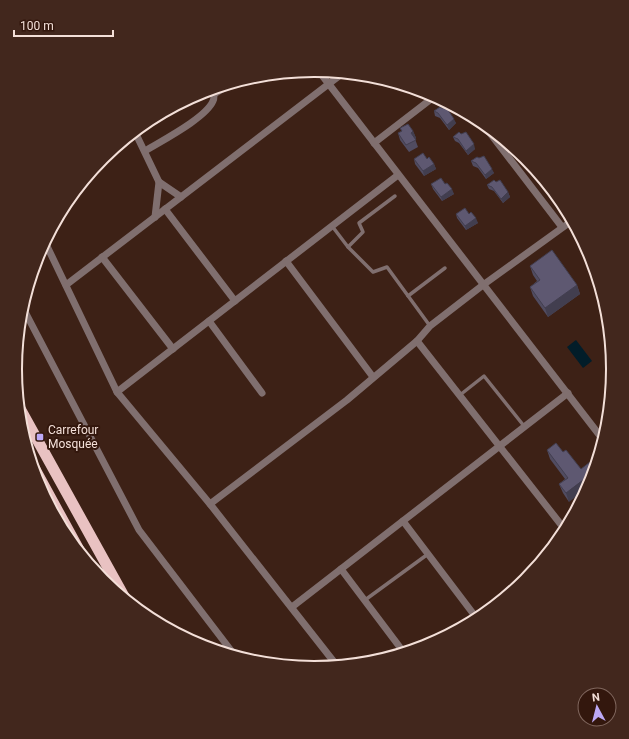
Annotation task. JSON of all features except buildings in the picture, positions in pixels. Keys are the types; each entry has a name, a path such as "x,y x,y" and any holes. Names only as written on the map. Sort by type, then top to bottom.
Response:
{"highway":[{"path":"30,438 117,584"}],"street":[{"path":"324,77 482,285 599,435"},
{"path":"66,284 336,78"},
{"path":"145,151 205,113 214,101 214,95"},
{"path":"374,143 429,100"},
{"path":"137,136 159,182 155,217"},
{"path":"493,137 562,227"},
{"path":"117,392 398,175"},
{"path":"159,182 181,196"},
{"path":"165,209 235,301"},
{"path":"210,504 346,400 416,341 430,326 482,285 568,223"},
{"path":"48,248 117,392 210,504 333,661"},
{"path":"102,257 173,349"},
{"path":"286,261 373,377"},
{"path":"27,316 139,530 230,649"},
{"path":"209,321 262,393"},
{"path":"416,341 562,526"},
{"path":"292,607 568,394"},
{"path":"403,521 474,615"},
{"path":"341,569 401,649"}],"lane":[{"path":"348,247 363,232 359,223 395,196"},
{"path":"332,226 348,247 373,272 386,267 430,326"},
{"path":"408,296 445,268"},
{"path":"460,395 484,376 524,427"},
{"path":"365,600 428,554"}],"water":[{"path":"576,340 592,361 583,368 567,347"}],"place":[{"name":"Carrefour Mosquée","path":"40,437"}]}
